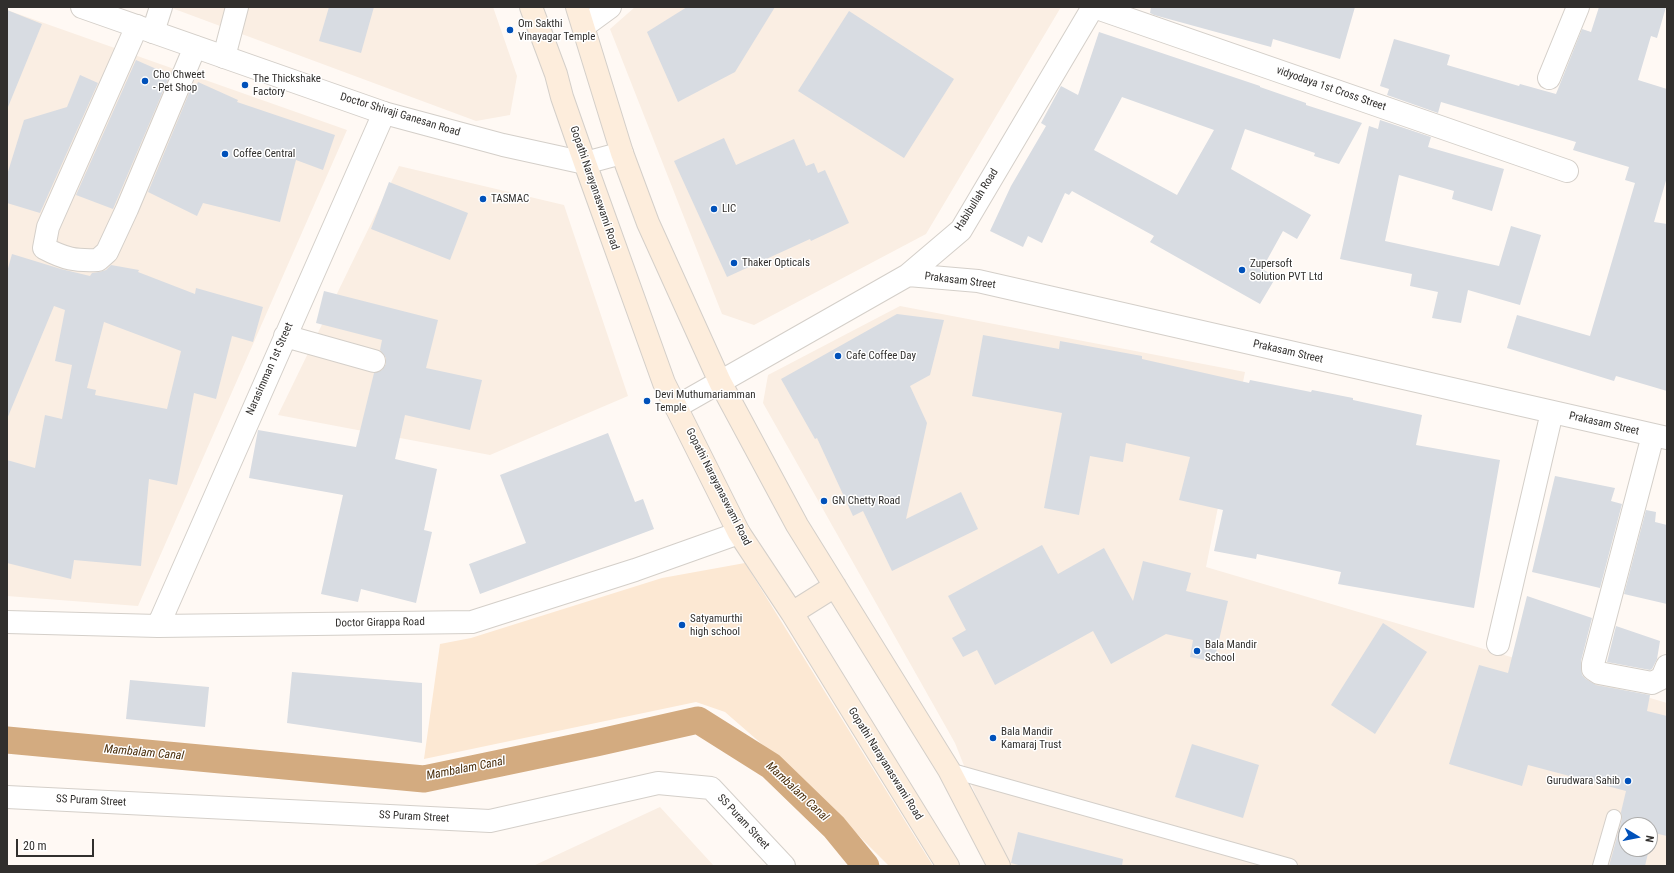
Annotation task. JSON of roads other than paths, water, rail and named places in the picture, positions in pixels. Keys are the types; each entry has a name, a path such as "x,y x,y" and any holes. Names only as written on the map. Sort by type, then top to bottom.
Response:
{"main road":[{"name":"Gopathi Narayanaswami Road","path":"531,7 556,74 562,98 647,337 664,382 676,407 739,532 792,613 948,866"},
{"path":"581,17 622,153 648,223 720,382 797,525 949,770 996,860"},
{"path":"792,613 835,586"}],"street":[{"name":"Doctor Shivaji Ganesan Road","path":"82,7 384,113 503,145 585,164"},
{"path":"161,7 145,29 48,227 44,248 64,258 81,260 98,260 107,252 127,209 195,47"},
{"path":"224,57 237,7"},
{"path":"581,17 610,7"},
{"name":"vidyodaya 1st Cross Street","path":"1094,7 1567,171"},
{"name":"Habibullah Road","path":"676,407 908,275 961,230 1094,7"},
{"path":"1548,78 1578,7"},
{"name":"Narasimman 1st Street","path":"158,626 384,113"},
{"path":"585,164 622,153"},
{"name":"Prakasam Street","path":"908,275 978,281 1660,436"},
{"path":"285,336 374,361"},
{"path":"1498,644 1552,412"},
{"path":"1660,436 1593,668 1598,673 1652,683 1662,678 1667,666"},
{"name":"Doctor Girappa Road","path":"7,622 158,626 472,622 635,570 739,532"},
{"name":"SS Puram Street","path":"7,797 490,821 658,783 711,788 784,866"}],"lane":[{"path":"949,770 1290,866"},
{"path":"1600,866 1614,817"}],"waterway":[{"name":"Mambalam Canal","path":"7,740 424,779 698,720 771,766 834,827 866,866"}],"place":[{"name":"Om Sakthi Vinayagar Temple","path":"510,30"},
{"name":"Cho Chweet - Pet Shop","path":"145,81"},
{"name":"The Thickshake Factory","path":"245,85"},
{"name":"Coffee Central","path":"225,154"},
{"name":"TASMAC","path":"483,199"},
{"name":"LIC","path":"714,209"},
{"name":"Thaker Opticals","path":"734,263"},
{"name":"Zupersoft Solution PVT Ltd","path":"1242,270"},
{"name":"Cafe Coffee Day","path":"838,356"},
{"name":"Devi Muthumariamman Temple","path":"647,401"},
{"name":"GN Chetty Road","path":"824,501"},
{"name":"Satyamurthi high school","path":"682,625"},
{"name":"Bala Mandir School","path":"1197,651"},
{"name":"Bala Mandir Kamaraj Trust","path":"993,738"},
{"name":"Gurudwara Sahib","path":"1628,781"}]}
